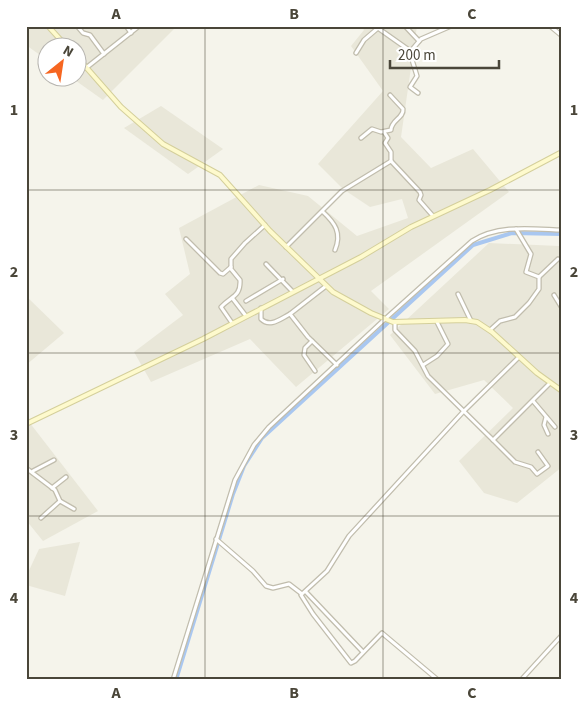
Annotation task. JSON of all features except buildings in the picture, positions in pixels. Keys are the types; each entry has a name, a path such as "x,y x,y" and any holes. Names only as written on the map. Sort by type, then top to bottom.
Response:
{"street":[{"path":"48,26 59,38"},
{"path":"77,26 83,33 90,36 104,54"},
{"path":"126,26 131,33"},
{"path":"88,66 139,26"},
{"path":"406,26 419,42"},
{"path":"410,52 419,42 451,26"},
{"path":"550,26 562,36"},
{"path":"356,53 364,40 376,27 410,52 417,76 410,86 418,93"},
{"path":"88,70 121,107 163,144 220,175 265,225 317,278 346,300 394,322 471,321 490,330 519,357 562,391"},
{"path":"362,138 372,129 391,130 392,125 404,112 390,95"},
{"path":"384,131 388,138 385,143 391,152 391,161 421,193 420,201 434,216"},
{"path":"26,424 180,350 434,216 490,190 562,152"},
{"path":"286,247 346,188 391,161"},
{"path":"323,212 338,228 334,250"},
{"path":"232,323 220,307 238,294 240,282 231,266 232,258 265,225"},
{"path":"516,230 531,254 526,272 539,277"},
{"path":"173,680 235,480 254,445 276,421 472,241 492,233 516,230 562,230"},
{"path":"186,239 220,273 223,274 231,266"},
{"path":"490,330 500,321 517,315 529,303 539,289 539,277 558,259"},
{"path":"266,264 283,279 292,291"},
{"path":"246,301 283,279"},
{"path":"261,308 261,319 272,324 290,314 326,286"},
{"path":"458,294 471,321"},
{"path":"554,295 562,308"},
{"path":"232,299 246,316"},
{"path":"290,314 337,365"},
{"path":"394,322 394,330 414,351 428,376 514,462 531,467 537,474 548,466 538,452"},
{"path":"423,365 437,356 448,344 437,322"},
{"path":"312,340 305,348 304,355 315,371"},
{"path":"300,594 306,592 331,566 349,536 463,412 519,357"},
{"path":"493,440 550,383"},
{"path":"533,401 555,427"},
{"path":"546,416 544,424 548,434"},
{"path":"33,471 54,460"},
{"path":"26,468 33,471 56,492 60,501 74,509"},
{"path":"51,488 66,478"},
{"path":"41,518 60,501"},
{"path":"216,540 224,544 266,586 273,588 289,584 300,594 349,662 353,663 382,633 438,680"},
{"path":"306,592 363,652"},
{"path":"521,680 562,634"}],"shaded area":[{"path":"26,26 177,26 103,100 86,88 88,88 88,38 38,38 38,54 26,45"},
{"path":"361,26 417,26 401,137 431,168 473,149 509,192 371,291 389,309 296,387 250,339 151,382 134,352 183,315 165,294 190,274 179,228 259,185 308,196 357,236 408,218 402,199 370,207 343,189 318,164 383,91 351,46 364,30"},
{"path":"161,106 223,149 188,174 124,128"},
{"path":"489,243 559,246 562,260 562,467 517,503 484,493 459,461 513,408 484,380 435,394 390,335"},
{"path":"26,296 64,333 26,365"},
{"path":"26,418 98,511 43,541 26,520"},
{"path":"80,542 65,596 26,585 26,577 39,549"}],"waterway":[{"path":"176,680 233,494 244,466 262,438 473,245 512,233 562,234"}]}
